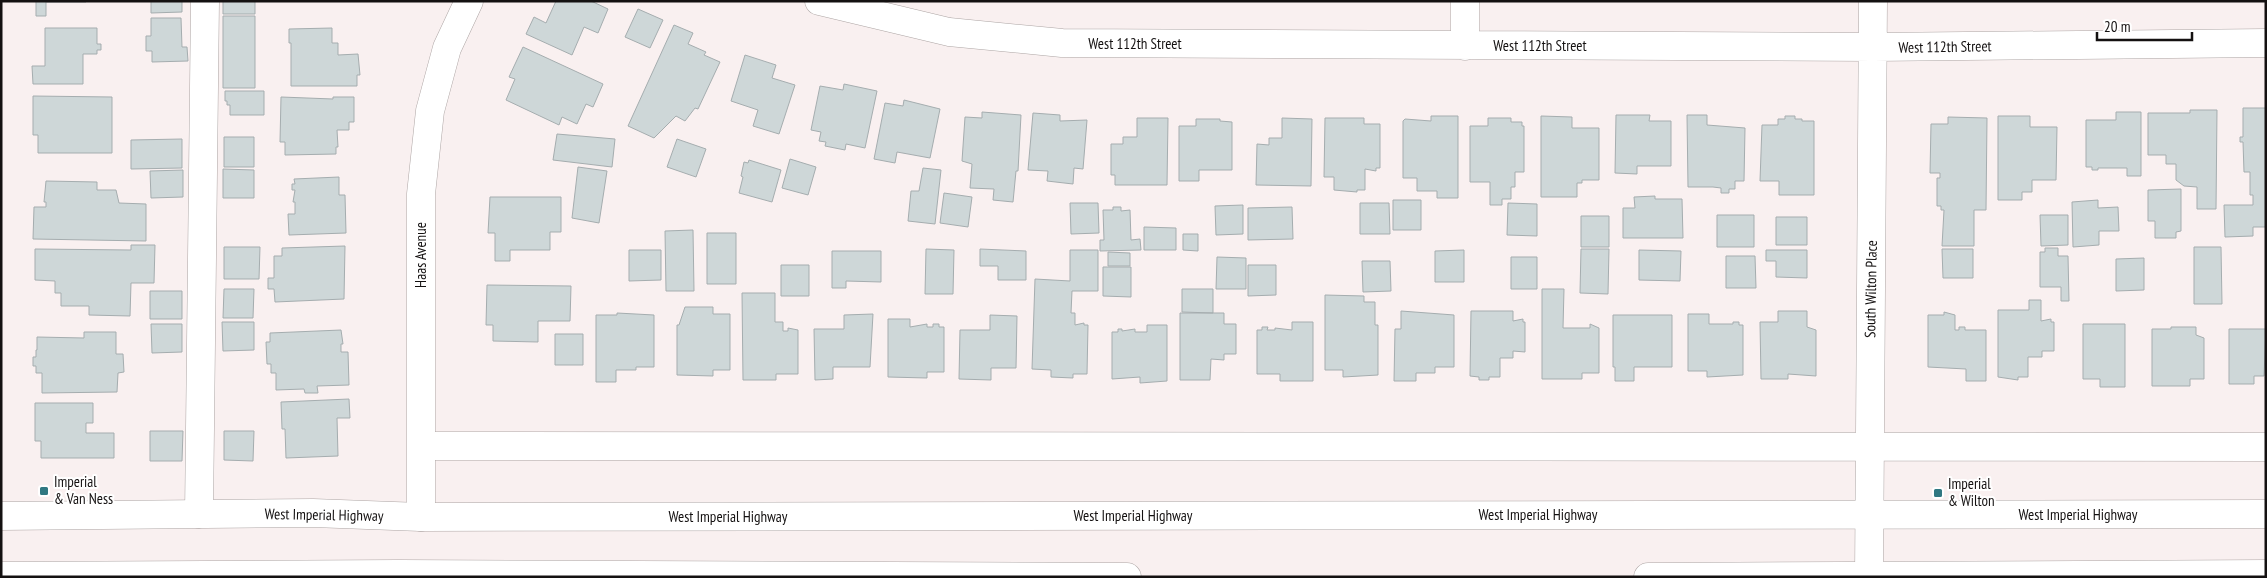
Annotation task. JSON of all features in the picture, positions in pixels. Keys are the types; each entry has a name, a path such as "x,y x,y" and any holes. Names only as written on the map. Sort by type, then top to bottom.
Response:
{"main road":[{"path":"199,514 205,1"},
{"name":"Haas Avenue","path":"421,517 421,194 430,111 447,48 469,1"},
{"name":"West 112th Street","path":"819,1 948,32 1062,43 1874,47 2266,43"},
{"path":"1465,1 1465,46"},
{"name":"South Wilton Place","path":"1869,576 1873,1"},
{"path":"422,446 2266,447"},
{"name":"West Imperial Highway","path":"1,516 313,513 421,517 2266,514"},
{"path":"1,576 409,574 1127,577"},
{"path":"1648,577 2266,574"}],"building":[{"path":"36,1 86,2 46,2 46,16 36,16"},
{"path":"151,1 182,1 182,12 151,13"},
{"path":"223,1 255,1 255,14 223,14"},
{"path":"556,1 591,1 608,9 598,33 584,27 572,55 526,34 534,17 546,23"},
{"path":"638,9 663,20 650,48 625,37"},
{"path":"223,16 255,16 255,88 223,88"},
{"path":"151,18 181,18 182,47 187,47 188,61 152,62 152,51 146,51 146,36 151,36"},
{"path":"674,25 693,33 688,44 706,52 704,55 720,62 698,109 695,108 685,121 676,116 654,138 628,126"},
{"path":"45,28 97,28 97,44 101,44 101,50 97,50 97,54 83,54 83,84 33,84 32,66 45,66"},
{"path":"332,28 332,43 338,43 338,55 358,54 360,75 357,75 357,86 291,86 291,43 289,43 289,29"},
{"path":"523,47 603,84 593,107 586,104 577,124 562,117 559,125 506,100 515,79 509,77"},
{"path":"745,55 776,65 772,78 795,85 779,134 753,126 758,110 731,101"},
{"path":"844,84 877,91 865,148 846,144 845,150 825,146 826,142 819,141 821,132 811,130 820,86 843,90"},
{"path":"225,91 264,91 264,115 230,115 230,105 227,105 227,101 225,101"},
{"path":"33,96 112,97 112,153 38,153 38,135 33,135"},
{"path":"281,97 333,99 333,97 354,97 354,122 349,122 349,130 337,130 338,147 336,147 336,154 285,155 285,142 280,142"},
{"path":"904,100 940,109 930,158 897,152 895,163 874,159 885,103 903,106"},
{"path":"2243,108 2266,108 2266,227 2253,227 2253,236 2225,237 2224,205 2253,205 2253,195 2250,195 2250,172 2244,172 2243,142 2240,142 2240,137 2243,137"},
{"path":"2190,110 2217,110 2216,209 2197,209 2197,187 2184,186 2176,180 2176,164 2166,164 2166,155 2148,155 2148,113 2190,113"},
{"path":"982,112 1021,115 1018,171 1016,171 1013,202 993,200 994,189 970,188 972,164 962,161 965,117 982,118"},
{"path":"2116,112 2141,112 2141,176 2127,176 2127,168 2098,168 2098,170 2092,170 2092,167 2086,167 2086,120 2116,120"},
{"path":"1033,113 1060,115 1060,121 1087,120 1083,169 1074,168 1073,184 1047,181 1048,171 1028,170"},
{"path":"1616,115 1650,115 1649,121 1671,121 1671,166 1637,166 1637,174 1615,173"},
{"path":"1687,115 1707,115 1707,125 1745,128 1744,181 1735,181 1735,189 1729,189 1729,193 1721,193 1721,188 1688,187"},
{"path":"1431,116 1458,116 1458,198 1437,198 1437,191 1417,191 1417,178 1403,178 1403,121 1405,119 1431,121"},
{"path":"1541,116 1572,117 1572,128 1599,128 1599,180 1582,180 1582,183 1577,183 1577,197 1541,197"},
{"path":"1785,116 1795,116 1795,119 1802,119 1802,121 1814,121 1814,195 1779,195 1779,181 1760,181 1762,125 1778,125 1778,119 1785,119"},
{"path":"1998,116 2030,116 2030,127 2057,127 2056,180 2032,180 2032,192 2022,192 2022,200 1998,200"},
{"path":"1948,117 1987,118 1986,210 1974,210 1974,246 1942,246 1944,210 1941,210 1941,206 1937,206 1937,178 1940,178 1940,173 1930,173 1931,124 1948,124"},
{"path":"1137,118 1168,118 1167,185 1115,185 1115,175 1111,175 1111,144 1123,144 1123,137 1137,137"},
{"path":"1282,118 1312,119 1311,186 1256,185 1257,144 1269,145 1269,138 1282,138"},
{"path":"1325,118 1364,118 1364,124 1380,124 1380,168 1376,168 1376,171 1365,169 1365,190 1357,190 1357,192 1334,190 1334,177 1324,177"},
{"path":"1488,118 1511,118 1511,122 1522,122 1522,126 1524,126 1524,172 1515,172 1515,187 1511,187 1511,199 1502,199 1502,205 1490,205 1490,182 1470,182 1470,126 1488,126"},
{"path":"1196,119 1220,119 1220,121 1232,122 1232,170 1199,170 1199,181 1179,181 1179,126 1196,126"},
{"path":"557,134 615,139 612,167 553,160"},
{"path":"224,137 254,137 254,167 224,167"},
{"path":"182,139 182,168 131,169 131,140"},
{"path":"677,139 706,149 696,177 667,167"},
{"path":"790,159 816,167 808,195 782,188"},
{"path":"749,160 781,170 772,202 739,193 744,162 748,163"},
{"path":"578,167 607,171 599,223 572,218"},
{"path":"923,168 941,170 935,224 908,221 911,191 919,191"},
{"path":"223,169 254,170 254,198 223,198"},
{"path":"183,170 183,197 151,198 150,171"},
{"path":"339,177 339,195 345,195 346,233 289,235 288,214 295,214 295,202 293,202 295,190 292,190 292,184 295,184 294,179"},
{"path":"46,181 97,182 97,190 116,190 119,203 146,204 146,241 33,239 34,207 46,207 46,202 44,202"},
{"path":"2181,189 2181,231 2176,232 2176,238 2155,238 2155,221 2148,221 2148,190"},
{"path":"944,193 972,197 968,227 940,223"},
{"path":"1655,196 1655,199 1682,199 1683,238 1623,238 1623,208 1635,208 1634,197"},
{"path":"490,197 561,197 561,232 550,232 550,250 510,250 510,261 495,261 495,233 488,233"},
{"path":"1393,200 1421,200 1421,230 1393,230"},
{"path":"2098,200 2098,208 2118,207 2119,231 2099,231 2099,245 2073,247 2072,202"},
{"path":"1070,203 1098,203 1099,233 1071,234"},
{"path":"1360,203 1389,203 1390,234 1360,234"},
{"path":"1508,203 1537,204 1537,236 1507,235"},
{"path":"1243,205 1243,234 1216,235 1215,206"},
{"path":"1113,207 1121,207 1121,211 1130,210 1131,240 1140,239 1141,250 1100,251 1100,240 1104,240 1103,210 1113,210"},
{"path":"1292,207 1293,239 1248,240 1248,208"},
{"path":"1717,215 1754,215 1754,247 1717,247"},
{"path":"2040,215 2068,215 2068,245 2041,246"},
{"path":"1581,216 1609,216 1609,247 1581,247"},
{"path":"1776,217 1807,217 1807,245 1776,245"},
{"path":"1144,227 1176,228 1176,250 1144,250"},
{"path":"693,230 694,291 666,291 665,231"},
{"path":"707,233 736,233 736,284 707,284"},
{"path":"1183,234 1198,234 1198,251 1183,250"},
{"path":"131,245 155,245 154,283 131,283 130,316 89,315 89,306 61,306 61,293 55,293 55,281 35,280 35,249 131,250"},
{"path":"345,246 344,299 275,302 274,289 268,289 268,278 274,278 274,256 282,256 282,248"},
{"path":"224,247 260,247 259,279 224,279"},
{"path":"2194,247 2221,247 2222,304 2194,304"},
{"path":"2045,248 2058,248 2058,256 2068,256 2069,301 2061,301 2061,287 2040,287 2040,252 2045,252"},
{"path":"926,249 954,250 953,294 925,294"},
{"path":"980,249 1026,251 1026,280 998,280 998,266 980,266"},
{"path":"1581,249 1609,249 1608,294 1580,293"},
{"path":"1942,249 1973,249 1973,278 1943,278"},
{"path":"629,250 661,250 661,280 629,281"},
{"path":"1070,250 1098,250 1098,291 1072,291 1071,313 1075,313 1075,325 1084,323 1084,325 1088,325 1087,374 1073,374 1073,378 1051,377 1051,370 1032,369 1035,279 1070,281"},
{"path":"1464,250 1464,282 1435,282 1435,251"},
{"path":"1639,250 1681,251 1680,281 1639,280"},
{"path":"1766,250 1807,250 1807,278 1776,277 1776,261 1766,261"},
{"path":"832,251 881,251 881,282 846,281 846,288 832,288"},
{"path":"1108,252 1130,253 1130,266 1108,266"},
{"path":"1726,256 1755,256 1756,288 1726,288"},
{"path":"1217,257 1246,258 1246,289 1216,289"},
{"path":"1511,257 1537,257 1537,289 1511,289"},
{"path":"2144,258 2144,290 2116,291 2116,259"},
{"path":"1362,261 1390,261 1391,291 1363,292"},
{"path":"781,265 809,265 809,296 781,296"},
{"path":"1248,265 1276,265 1276,295 1248,296"},
{"path":"1103,267 1131,267 1131,297 1103,296"},
{"path":"487,285 571,286 570,321 538,321 538,342 493,341 493,325 486,325"},
{"path":"224,289 254,289 253,318 223,318"},
{"path":"1182,289 1213,289 1213,313 1182,312"},
{"path":"1542,289 1564,289 1563,328 1590,328 1590,324 1599,328 1599,373 1582,373 1582,379 1542,379"},
{"path":"150,291 182,291 182,319 150,319"},
{"path":"742,293 775,293 775,322 783,322 783,331 788,331 788,328 798,330 798,374 776,374 776,380 743,380"},
{"path":"1325,295 1364,296 1364,302 1375,302 1375,325 1378,325 1378,375 1343,377 1343,370 1325,370"},
{"path":"2029,300 2041,300 2041,321 2051,319 2051,322 2054,322 2054,351 2042,351 2042,357 2028,357 2028,377 2018,377 2018,380 1998,377 1998,310 2029,310"},
{"path":"685,307 713,307 713,314 730,314 730,370 713,370 713,376 677,375 677,325 679,325"},
{"path":"1401,311 1454,315 1454,367 1435,367 1435,373 1416,373 1416,381 1394,381 1395,329 1401,329"},
{"path":"1471,311 1513,311 1513,321 1523,319 1523,322 1525,322 1525,352 1513,351 1513,358 1500,358 1500,377 1489,377 1489,380 1479,380 1479,377 1470,376"},
{"path":"1778,311 1807,311 1807,327 1816,330 1816,376 1788,374 1788,379 1761,379 1760,322 1778,322"},
{"path":"1944,312 1955,315 1955,330 1959,330 1959,327 1965,327 1965,330 1986,330 1986,381 1966,381 1966,369 1928,367 1928,315 1944,315"},
{"path":"617,313 654,315 654,367 636,367 636,370 616,370 616,382 596,382 596,315 617,315"},
{"path":"1180,313 1224,313 1224,324 1236,324 1236,354 1224,354 1224,360 1211,359 1210,380 1180,380"},
{"path":"873,314 870,367 833,367 833,379 815,380 814,329 844,329 844,315"},
{"path":"1688,314 1709,314 1709,324 1733,324 1733,322 1739,322 1739,325 1743,325 1743,375 1707,377 1707,371 1688,371"},
{"path":"990,315 1017,316 1016,368 991,368 991,380 959,379 960,330 990,330"},
{"path":"1613,315 1672,315 1672,367 1634,367 1634,381 1615,381 1615,367 1613,367"},
{"path":"888,319 910,319 910,327 927,324 927,327 933,327 933,324 939,324 939,327 944,327 944,372 927,372 927,378 888,377"},
{"path":"222,322 254,322 254,350 223,351"},
{"path":"1292,322 1313,322 1313,381 1280,381 1280,374 1257,374 1257,330 1262,330 1262,327 1268,327 1267,330 1275,330 1275,328 1292,330"},
{"path":"151,324 182,324 182,352 152,353"},
{"path":"2083,324 2125,324 2125,387 2100,387 2100,379 2083,379"},
{"path":"1147,325 1167,325 1167,381 1140,383 1140,377 1112,379 1112,332 1118,332 1118,329 1122,329 1122,331 1135,329 1135,332 1147,332"},
{"path":"2171,327 2196,327 2196,335 2204,338 2204,379 2190,379 2190,386 2152,386 2152,329 2171,329"},
{"path":"2229,329 2266,329 2264,376 2254,376 2254,384 2229,384"},
{"path":"341,330 343,344 341,344 341,352 348,352 349,385 317,386 318,393 305,393 304,389 276,390 276,373 271,373 271,364 267,364 266,342 270,342 270,333"},
{"path":"84,332 116,332 116,354 123,354 124,372 118,373 117,392 42,393 42,373 36,373 36,366 33,366 33,357 36,357 37,350 37,337 84,338"},
{"path":"555,334 583,334 583,365 555,365"},
{"path":"349,399 350,418 337,418 338,456 286,458 285,429 282,429 281,402"},
{"path":"35,403 93,403 93,423 86,423 86,433 114,433 114,458 41,458 41,441 35,441"},
{"path":"150,431 183,431 182,461 150,461"},
{"path":"224,431 254,431 253,461 224,460"}],"place":[{"name":"Imperial & Van Ness","path":"44,491"},
{"name":"Imperial & Wilton","path":"1938,493"}]}
